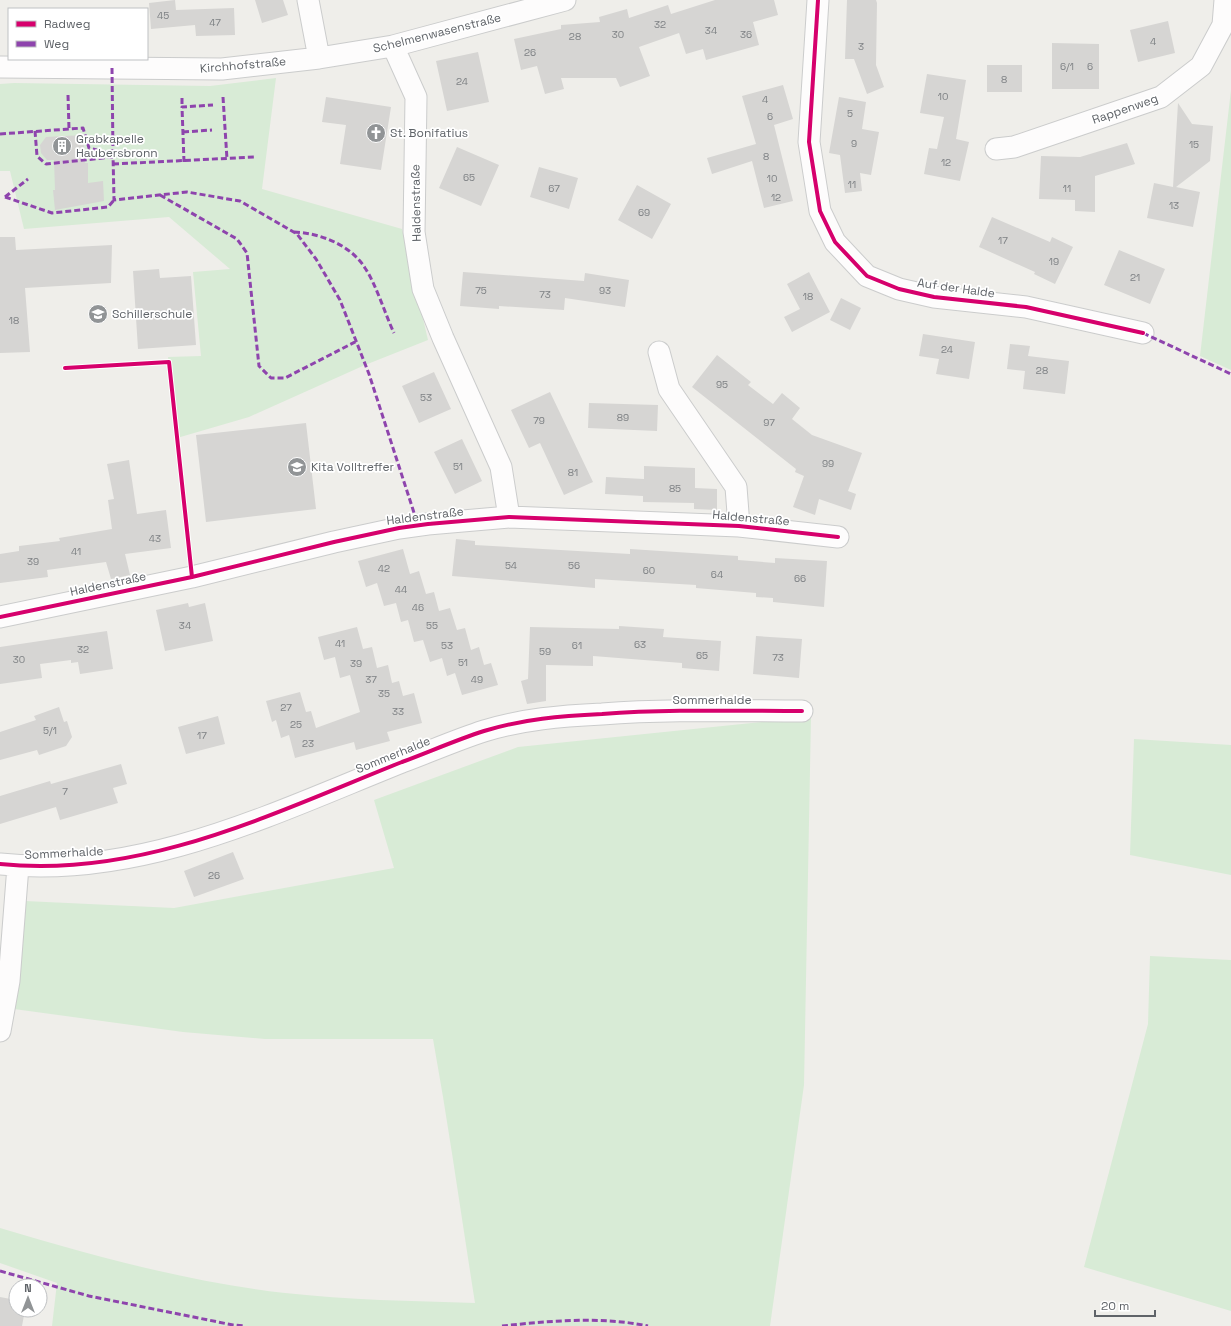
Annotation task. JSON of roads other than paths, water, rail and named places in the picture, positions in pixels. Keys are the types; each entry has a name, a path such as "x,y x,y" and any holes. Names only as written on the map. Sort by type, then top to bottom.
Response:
{"street":[{"path":"308,0 319,58"},
{"name":"Schelmenwasenstraße","path":"319,58 393,46 564,0"},
{"name":"Auf der Halde","path":"818,0 809,142 820,211 835,242 868,276 899,289 934,297 1026,308 1143,333"},
{"name":"Rappenweg","path":"996,149 1014,147 1161,97 1201,66 1223,25 1225,0"},
{"name":"Haldenstraße","path":"393,46 416,97 414,232 424,289 443,338 501,467 509,517"},
{"name":"Kirchhofstraße","path":"0,67 222,69 319,58"},
{"name":"Haldenstraße","path":"659,352 670,389 736,487 739,526"},
{"name":"Haldenstraße","path":"0,617 192,577 334,542 399,528 509,517 739,526 838,537"},
{"name":"Sommerhalde","path":"9,865 96,864 175,847 232,830 483,731 525,720 659,710 802,711"},
{"path":"0,1031 9,981 9,865"}],"place":[{"name":"St. Bonifatius","path":"376,133"},
{"name":"Grabkapelle Haubersbronn","path":"62,146"},
{"name":"Schillerschule","path":"98,314"},
{"name":"Kita Volltreffer","path":"297,467"}]}
